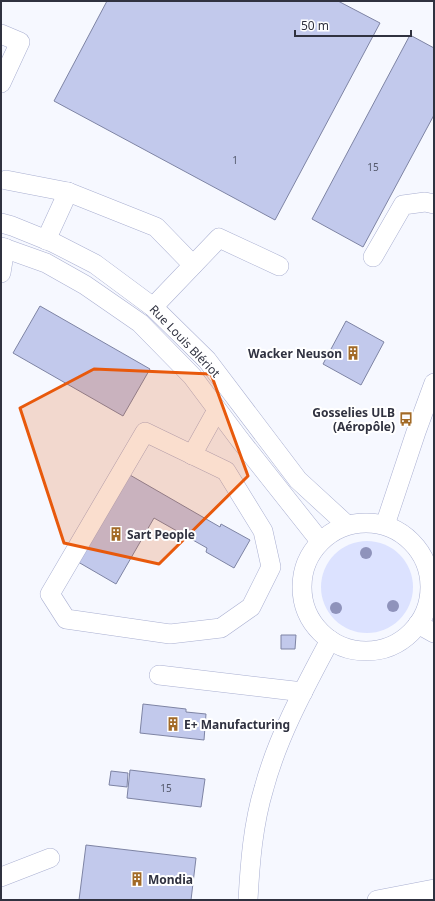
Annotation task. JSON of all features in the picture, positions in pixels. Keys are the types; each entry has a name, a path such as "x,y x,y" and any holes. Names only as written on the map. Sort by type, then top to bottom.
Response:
{"street":[{"path":"1,34 20,42 1,83"},
{"path":"6,180 68,192 156,227 193,265"},
{"path":"46,240 68,192"},
{"path":"373,257 403,205 425,202 434,204"},
{"name":"Rue Louis Blériot","path":"1,223 46,240 95,264 153,307 207,360 298,480 347,525"},
{"path":"153,307 219,238 279,266"},
{"path":"1,273 3,247"},
{"name":"Rue Louis Blériot","path":"3,247 46,263 85,286 140,323 192,376 320,541"},
{"path":"385,525 434,383"},
{"path":"192,455 217,410"},
{"path":"144,432 192,455 226,472 263,531 271,567 252,607 221,628 170,634 66,619 50,594 144,432"},
{"path":"366,522 385,525 408,538 418,548 427,566 430,586 426,629 406,637 388,648 376,651 350,649 330,640 316,627 306,611 302,593 303,574 309,556 320,541 332,531 347,525 366,522"},
{"path":"248,900 255,828 264,788 279,745 303,692 330,640"},
{"path":"159,675 303,692"},
{"path":"1,876 50,858"},
{"path":"377,900 434,889"}],"highlighted area":[{"path":"94,369 211,374 248,476 159,564 64,543 20,408"}],"shaded area":[{"path":"367,541 385,545 399,555 409,569 413,587 409,605 399,619 385,629 367,633 349,629 335,619 325,605 321,587 325,569 335,555 349,545"}],"building":[{"path":"107,1 338,1 380,23 275,220 54,101"},
{"path":"410,35 434,48 434,115 363,247 312,219"},
{"path":"40,306 150,369 123,416 13,353"},
{"name":"Wacker Neuson","path":"346,321 384,342 361,385 323,364"},
{"name":"Sart People","path":"123,471 220,527 221,524 250,540 234,568 206,552 207,548 154,518 116,584 73,559"},
{"path":"281,635 296,635 295,649 281,649"},
{"name":"E+ Manufacturing","path":"143,704 186,709 186,712 206,714 204,740 140,733"},
{"path":"130,770 205,779 201,807 127,798"},
{"path":"111,771 128,773 127,787 109,785"},
{"name":"Mondia","path":"86,845 196,858 191,900 79,900"}],"place":[{"name":"Wacker Neuson","path":"353,353"},
{"name":"Gosselies ULB (Aéropôle)","path":"406,419"},
{"name":"Sart People","path":"116,534"},
{"name":"E+ Manufacturing","path":"173,724"},
{"name":"Mondia","path":"137,879"}]}
